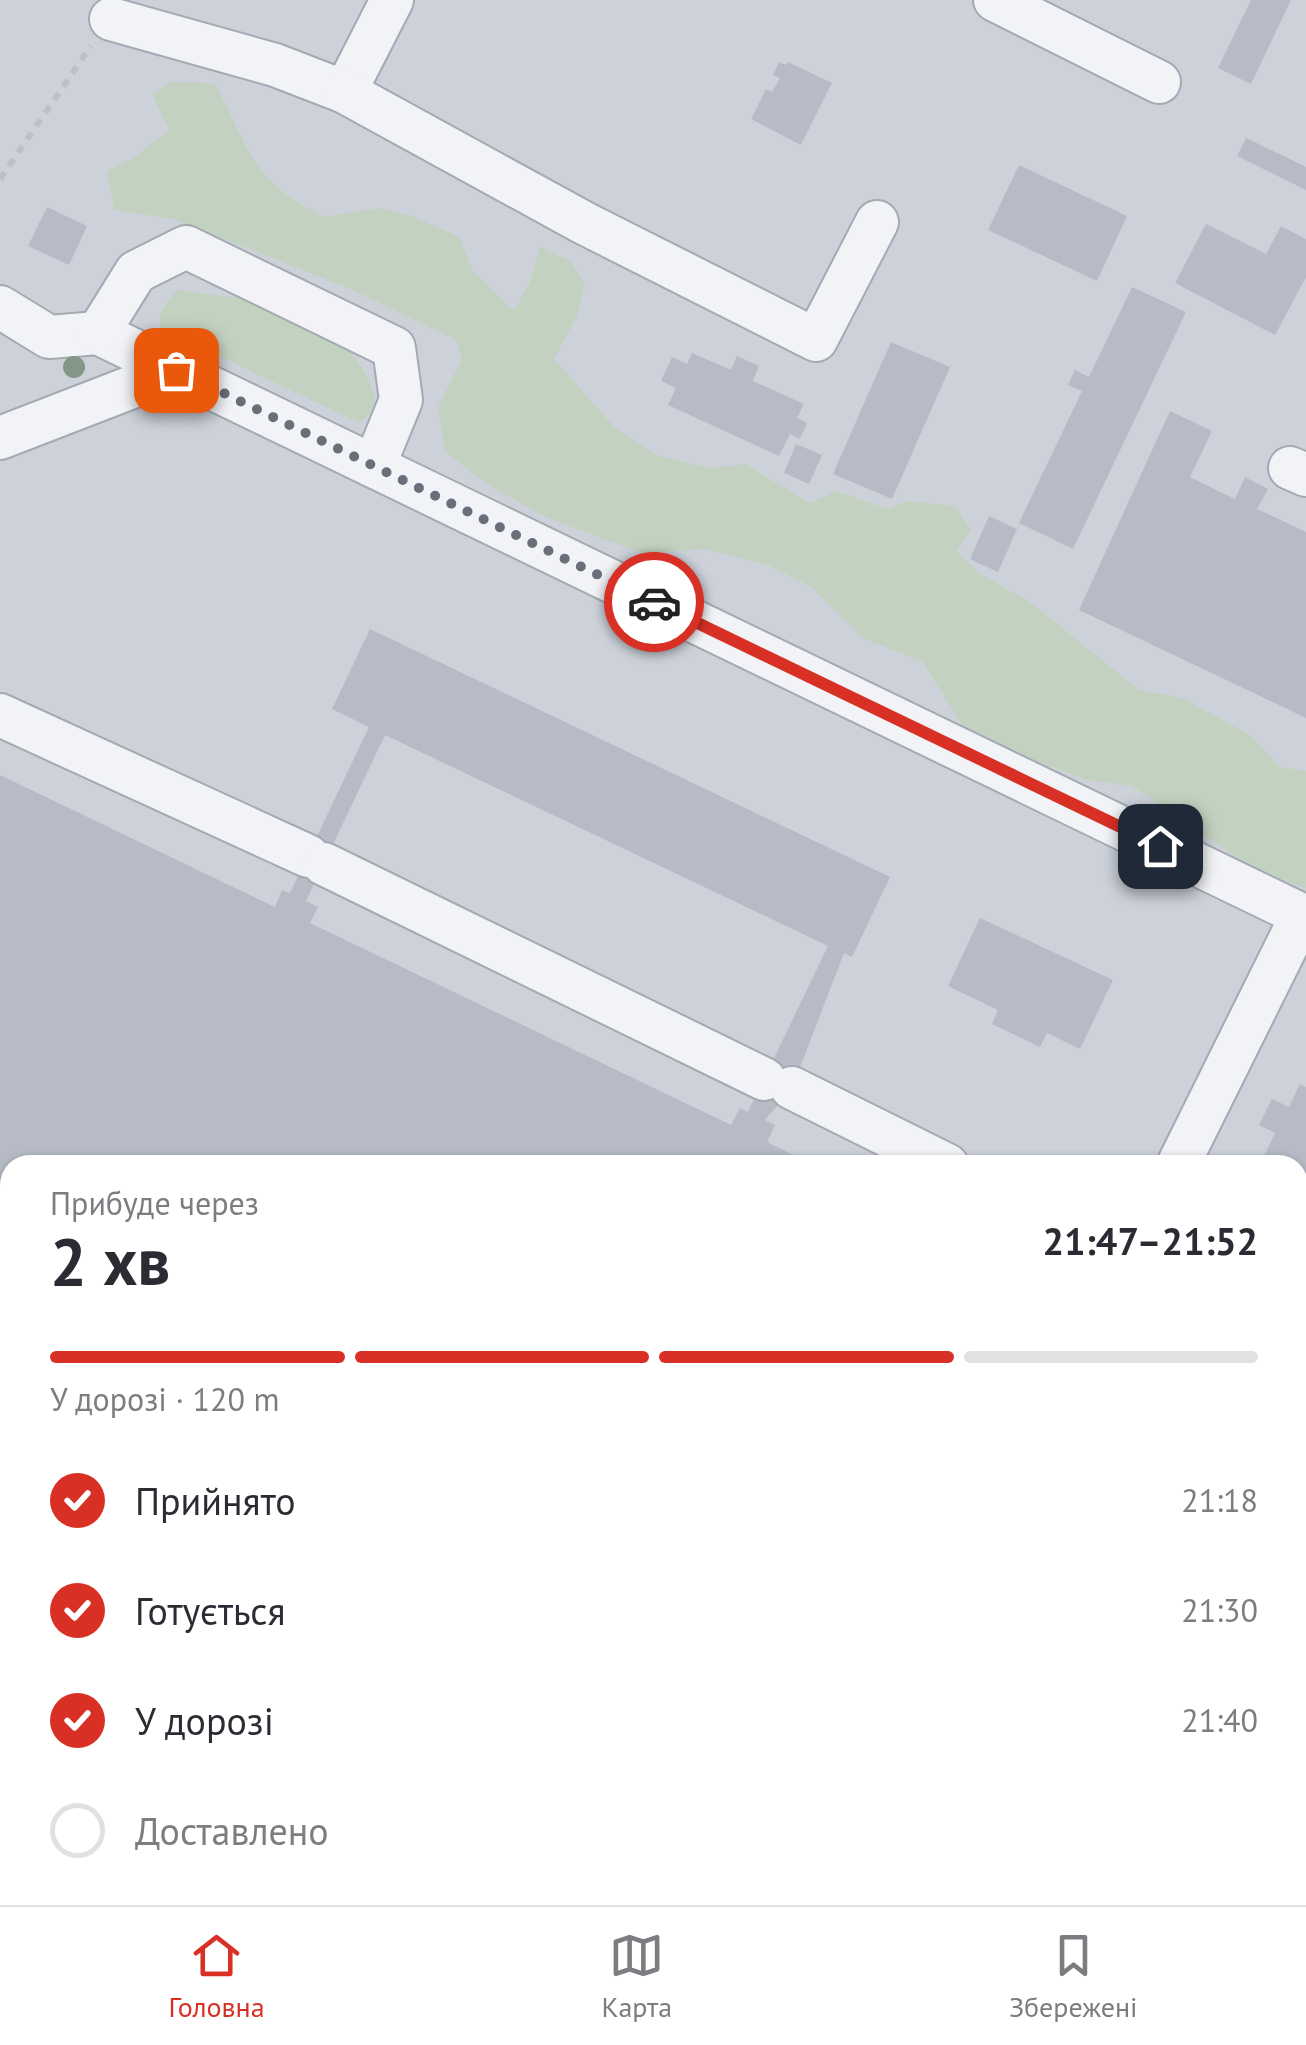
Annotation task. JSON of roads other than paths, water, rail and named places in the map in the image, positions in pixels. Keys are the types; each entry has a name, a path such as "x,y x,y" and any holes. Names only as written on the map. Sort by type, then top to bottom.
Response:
{"street":[{"path":"345,92 392,0"},
{"path":"995,0 1159,82"},
{"path":"110,19 274,64 345,92 584,223 816,340 877,222"},
{"path":"98,333 136,272 186,247 394,348 401,400 374,466"},
{"path":"0,307 49,336 98,333 1304,916 1183,1155"},
{"path":"0,438 176,370"},
{"path":"0,715 316,860 926,1155"}]}
